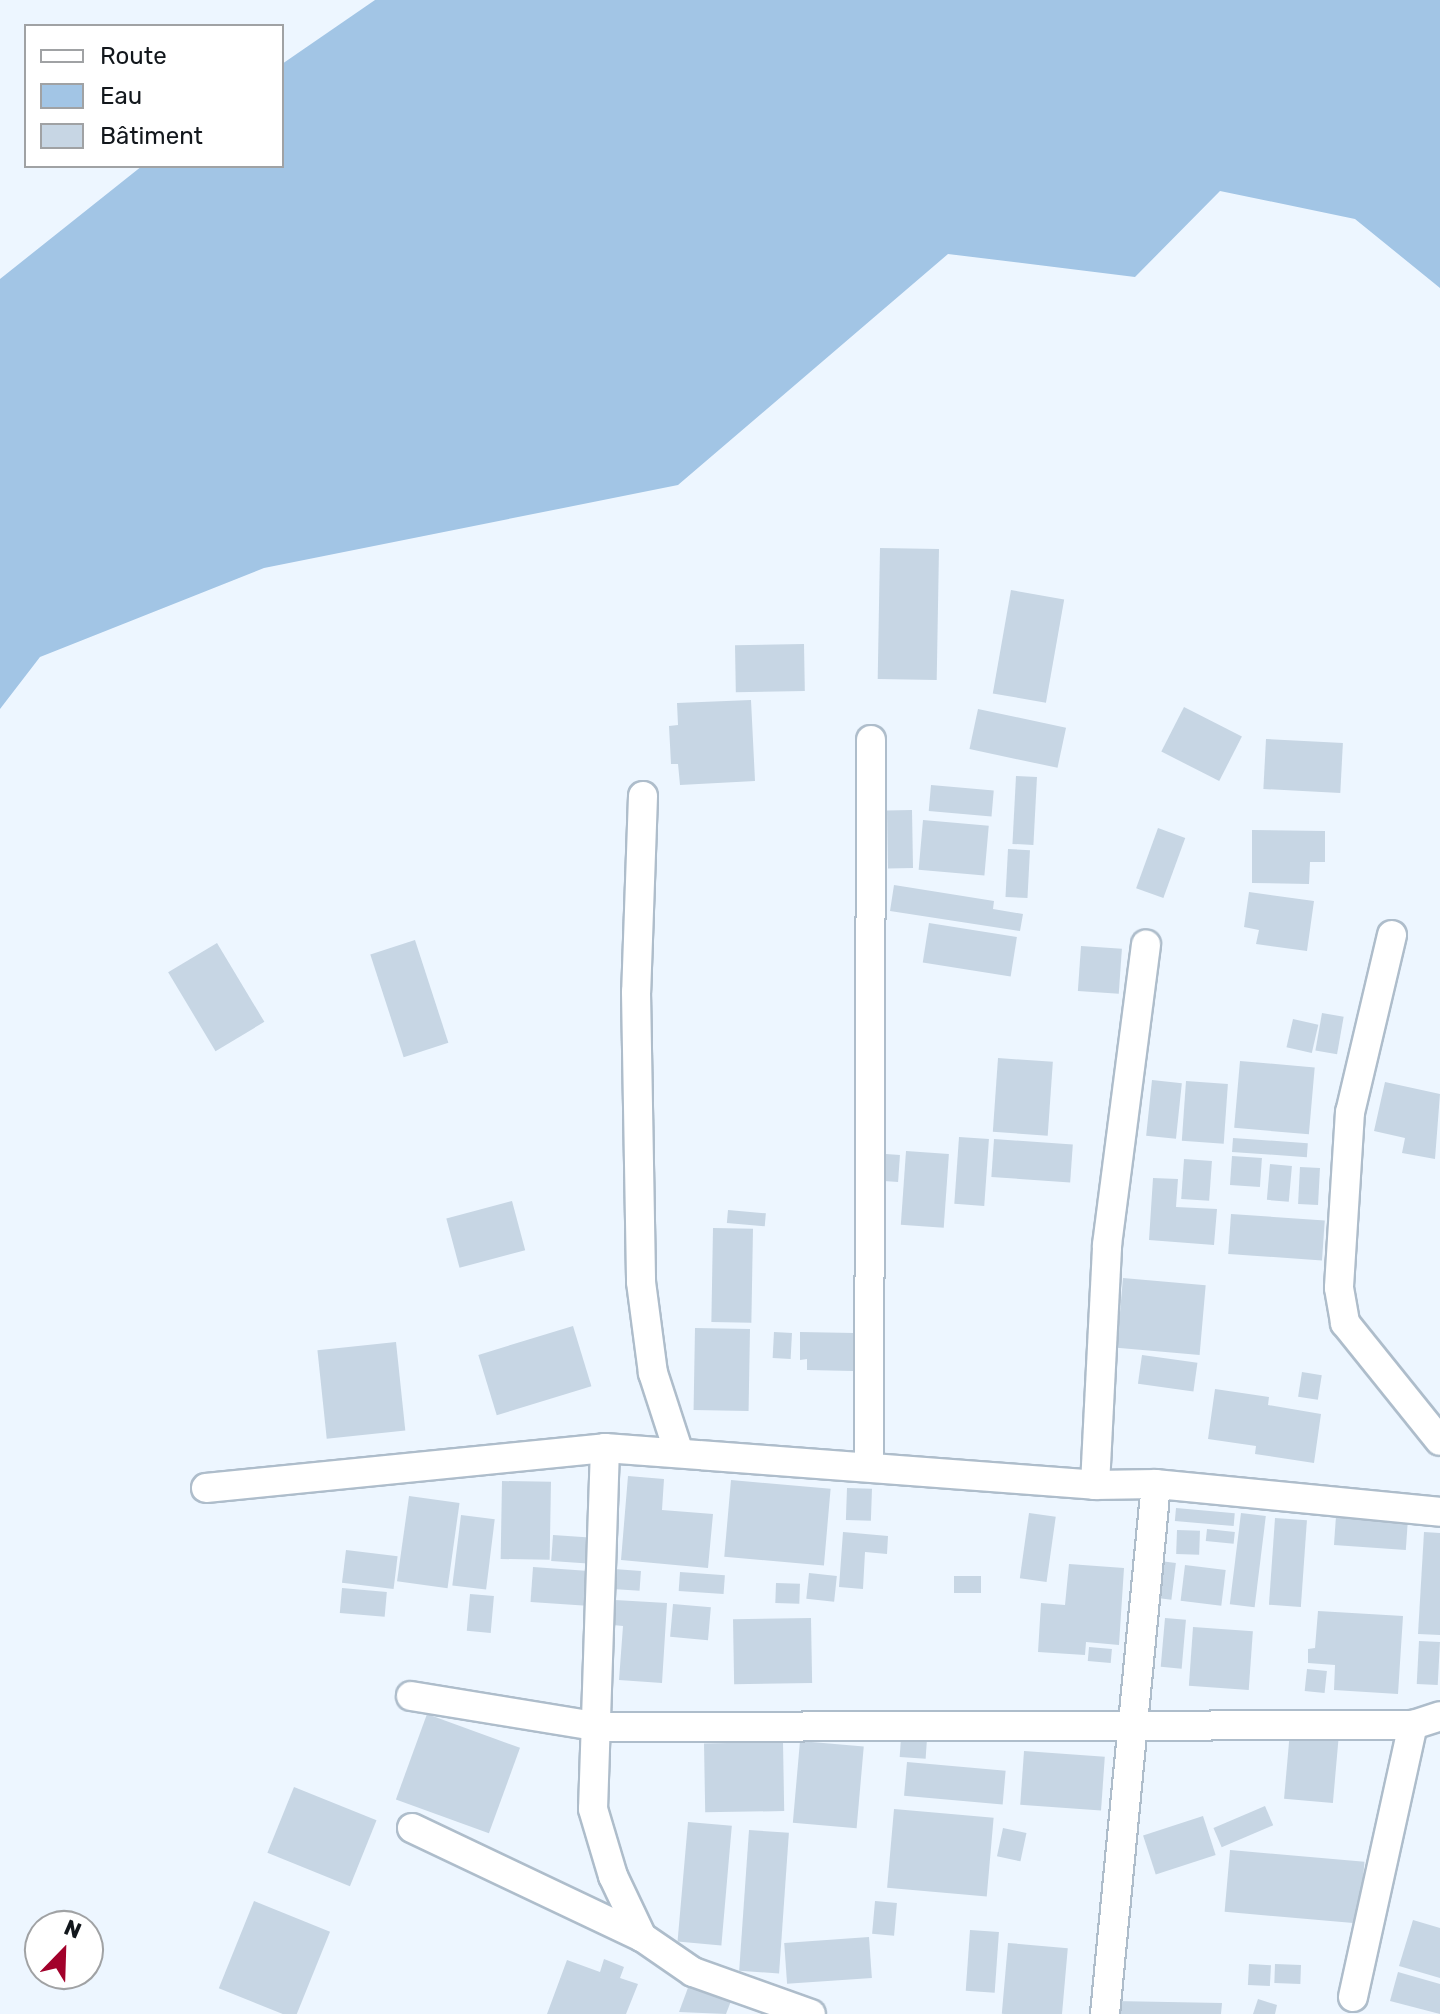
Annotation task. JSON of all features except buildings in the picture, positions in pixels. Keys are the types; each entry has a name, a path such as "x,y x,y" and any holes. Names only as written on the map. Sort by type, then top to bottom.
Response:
{"street":[{"path":"869,1464 871,740"},
{"path":"643,796 636,992 641,1282 653,1373 678,1450"},
{"path":"1392,935 1350,1112 1339,1288 1345,1323 1440,1441"},
{"path":"1095,1485 1107,1245 1146,945"},
{"path":"605,1448 600,1727 593,1809 613,1876 642,1937"},
{"path":"206,1488 605,1448 678,1450 869,1464 1095,1485 1156,1484 1440,1512"},
{"path":"1105,2014 1137,1724 1156,1484"},
{"path":"411,1696 600,1727 1413,1725 1440,1716"},
{"path":"1353,1997 1413,1725"},
{"path":"412,1828 642,1937 693,1972 811,2014"}],"water":[{"path":"375,0 1440,0 1440,288 1355,219 1220,191 1135,277 948,254 678,485 264,568 40,657 0,709 0,279 139,168 284,168 284,63"}]}
